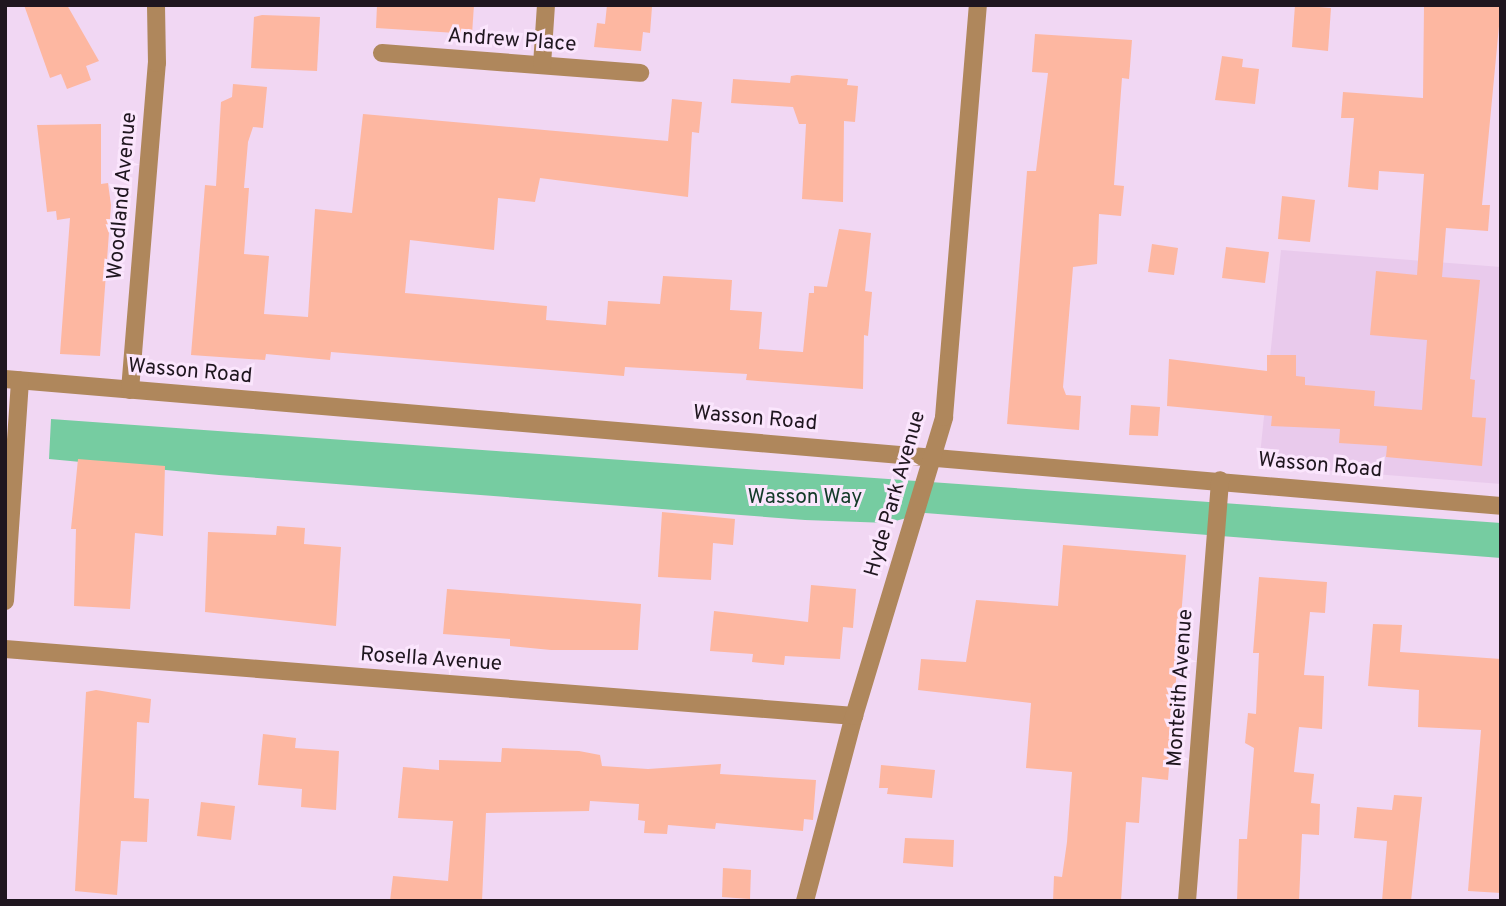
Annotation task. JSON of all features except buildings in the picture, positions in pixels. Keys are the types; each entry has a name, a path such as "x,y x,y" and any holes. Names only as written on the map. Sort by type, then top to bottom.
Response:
{"street":[{"name":"Woodland Avenue","path":"130,390 157,63 156,5"},
{"path":"542,65 546,5"},
{"name":"Hyde Park Avenue","path":"805,901 854,716 935,456 944,417 978,5"},
{"name":"Andrew Place","path":"382,53 640,73"},
{"name":"Wasson Road","path":"13,380 1220,480 1501,506"},
{"path":"5,601 13,380"},
{"name":"Monteith Avenue","path":"1187,901 1220,480"},
{"name":"Rosella Avenue","path":"5,649 854,716"}],"shaded area":[{"path":"1281,250 1501,267 1501,484 1259,465"}],"green space":[{"name":"Wasson Way","path":"51,419 1501,523 1501,558 925,513 888,523 805,520 219,475 49,459"}]}
